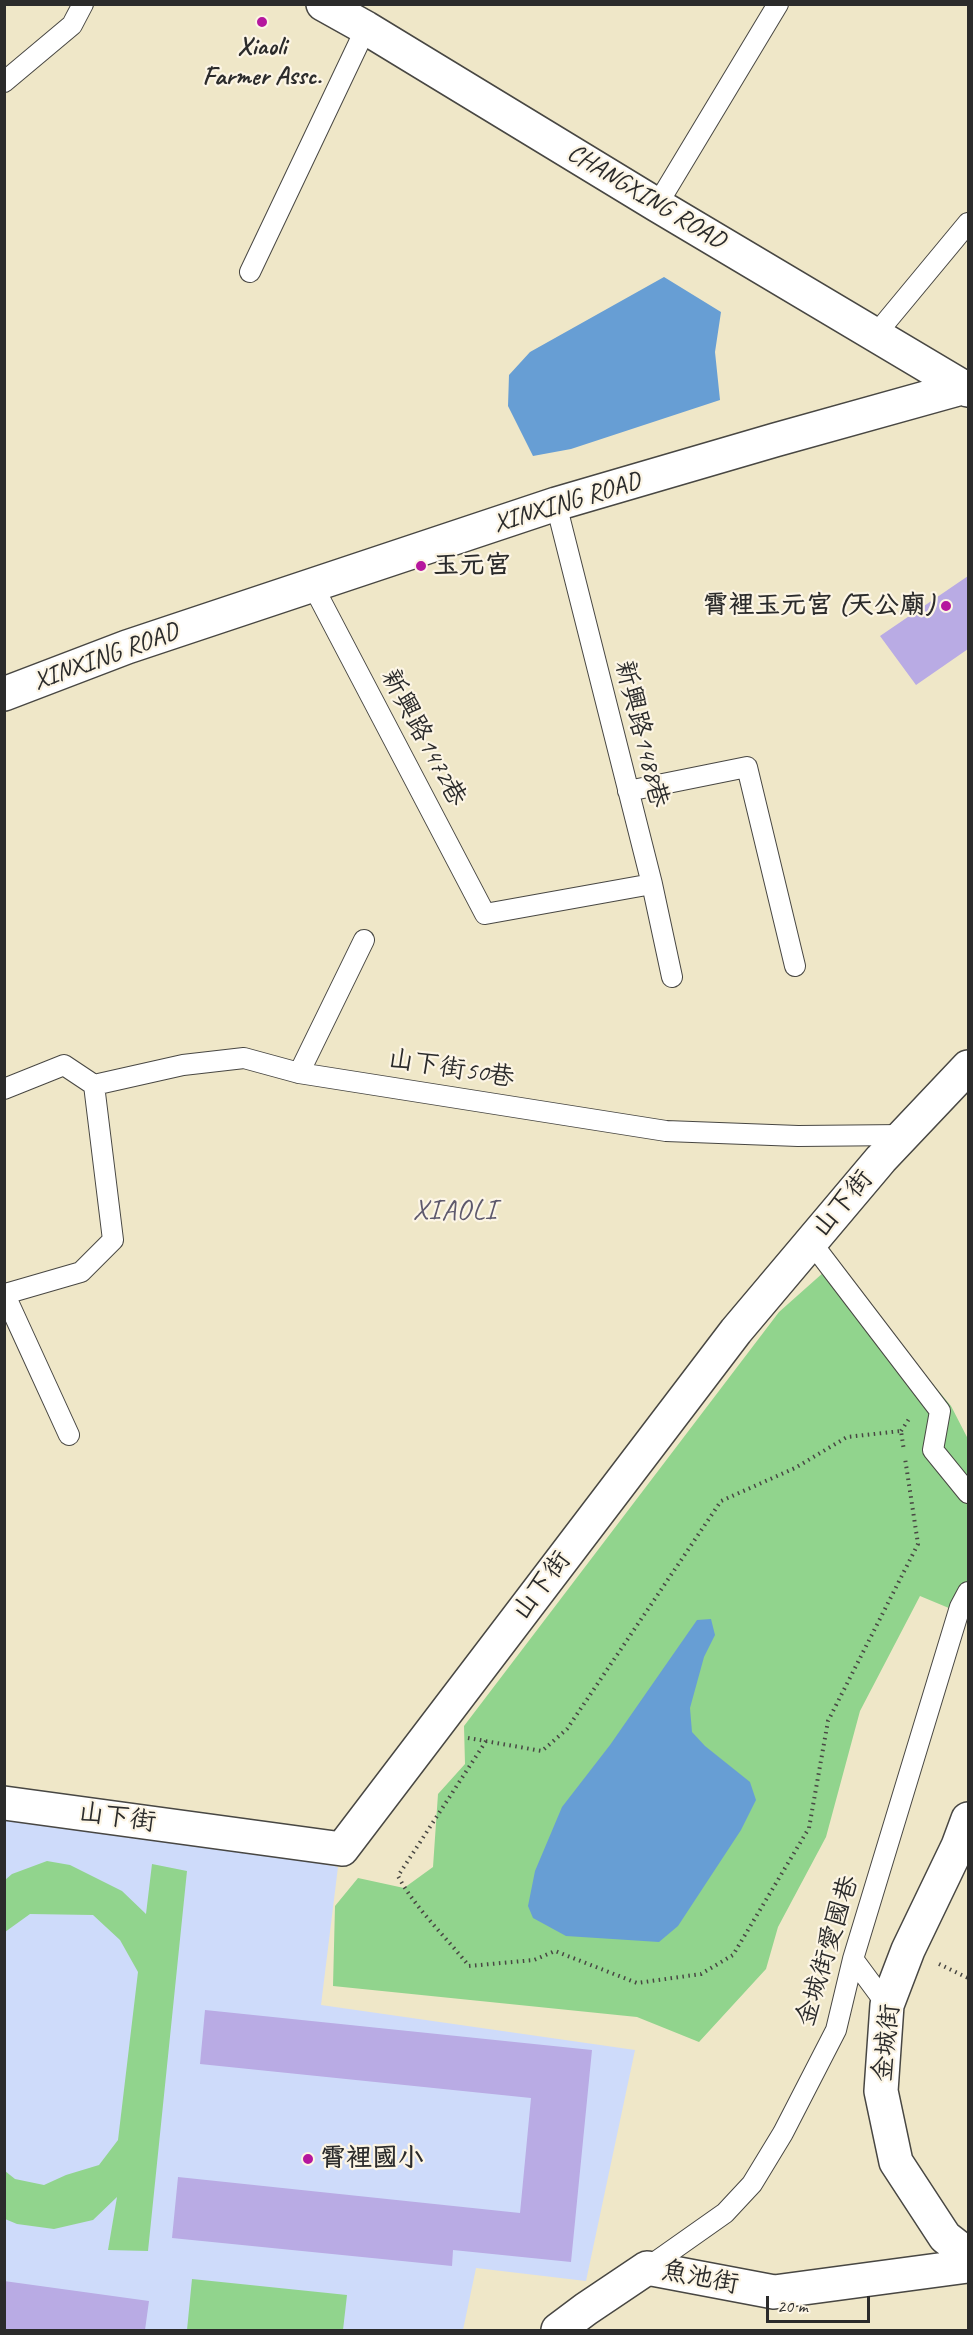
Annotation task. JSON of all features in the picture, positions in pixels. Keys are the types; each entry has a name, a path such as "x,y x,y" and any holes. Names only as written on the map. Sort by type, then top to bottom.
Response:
{"street":[{"name":"CHANGXING ROAD","path":"324,4 657,205 967,388"},
{"name":"XINXING ROAD","path":"4,694 127,647 556,504 775,440 967,388"},
{"name":"山下街","path":"4,1803 342,1849 736,1331 904,1135 969,1068"},
{"name":"金城街","path":"969,1819 908,1950 886,2005 881,2091 896,2162 945,2237 969,2255"},
{"name":"魚池街","path":"558,2331 647,2268 774,2292 969,2265"}],"lane":[{"path":"4,82 72,25 83,4"},
{"path":"657,205 778,4"},
{"path":"250,272 366,28"},
{"path":"876,334 969,223"},
{"name":"新興路1488巷","path":"556,504 652,884 672,977"},
{"name":"新興路1472巷","path":"313,586 486,914 652,884"},
{"path":"628,791 747,767 795,966"},
{"path":"299,1073 364,940"},
{"name":"山下街50巷","path":"94,1085 183,1065 244,1059 299,1073 666,1131 798,1136 904,1135"},
{"path":"4,1089 64,1065 94,1085 113,1240 81,1272 5,1293 69,1435"},
{"path":"810,1242 940,1411 933,1450 969,1493"},
{"name":"金城街愛國巷","path":"647,2268 725,2213 752,2184 783,2133 836,2030 854,1959 960,1607 969,1592"},
{"path":"854,1959 886,2005"}],"path":[{"path":"431,1732 542,1750 567,1729 721,1501 795,1468 847,1437 901,1431 918,1544 828,1721 809,1828 733,1955 702,1974 638,1983 555,1951 534,1960 469,1966 409,1897 398,1875 486,1741"}],"shaded area":[{"name":"霄裡國小","path":"4,1799 338,1867 321,2005 635,2050 586,2281 476,2268 463,2330 5,2330"}],"green space":[{"path":"833,1264 951,1406 968,1439 968,1616 920,1596 860,1711 826,1837 778,1927 766,1969 699,2042 637,2017 333,1986 335,1906 358,1878 404,1888 433,1867 438,1794 465,1764 464,1726 779,1312"},
{"path":"47,1861 70,1865 122,1891 146,1914 152,1864 187,1871 148,2251 108,2250 117,2197 93,2220 54,2229 17,2224 5,2219 5,2171 15,2179 44,2185 66,2175 99,2165 118,2140 138,1972 120,1940 93,1915 30,1914 5,1932 5,1880 12,1874"},
{"path":"192,2279 347,2295 343,2330 187,2330"}],"water":[{"path":"664,277 721,312 715,352 720,400 571,449 533,456 508,406 509,375 530,352"},
{"path":"711,1619 715,1635 704,1657 690,1708 692,1732 705,1746 750,1782 756,1800 741,1830 678,1926 659,1942 566,1936 533,1918 528,1906 535,1871 562,1807 610,1745 697,1620"}],"building":[{"name":"霄裡玉元宮 (天公廟)","path":"968,576 968,649 916,685 880,636"},
{"path":"205,2010 592,2050 571,2262 453,2250 452,2266 172,2238 178,2177 520,2213 531,2098 200,2064"},
{"path":"4,2281 149,2301 145,2330 4,2330"}],"place":[{"name":"Xiaoli Farmer Assc.","path":"262,22"},
{"name":"玉元宮","path":"421,566"},
{"name":"霄裡玉元宮 (天公廟)","path":"946,606"},
{"name":"霄裡國小","path":"308,2159"}],"district":[{"name":"XIAOLI","path":"455,1212"}]}
